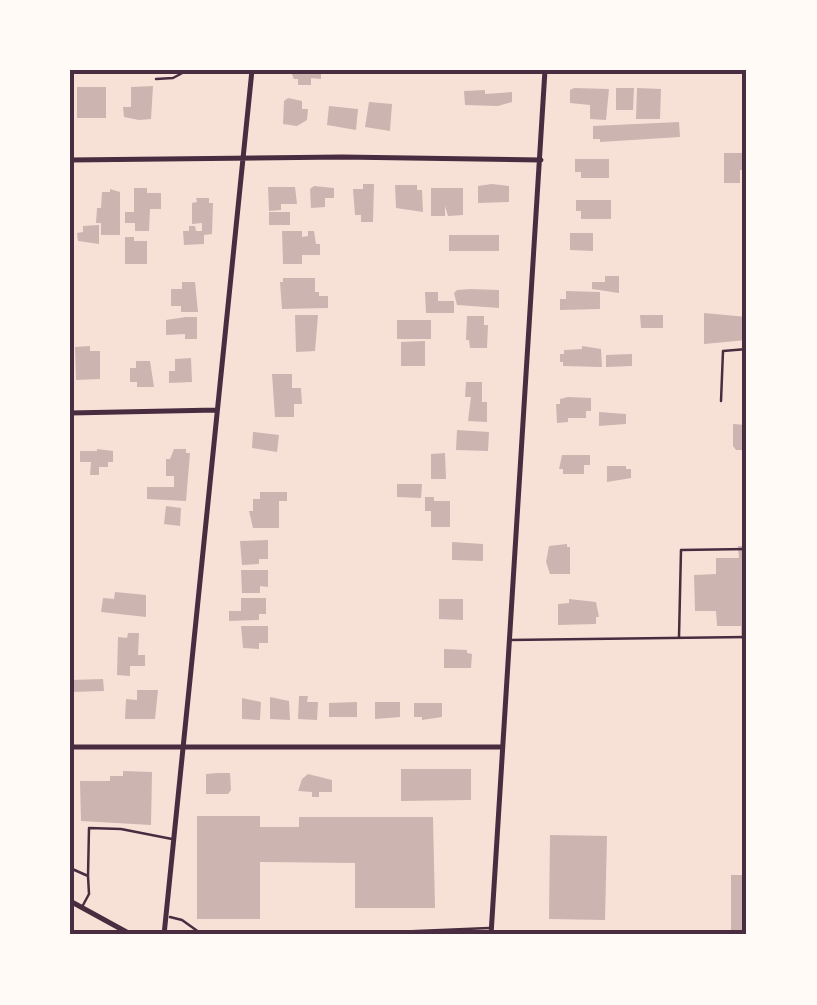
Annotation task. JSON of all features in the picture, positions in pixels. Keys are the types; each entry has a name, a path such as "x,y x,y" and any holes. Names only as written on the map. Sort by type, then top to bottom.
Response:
{"street":[{"path":"164,935 252,70"},
{"path":"491,932 545,70"},
{"path":"70,160 540,160"},
{"path":"70,413 217,410"},
{"path":"70,747 502,747"},
{"path":"70,901 132,935"}],"lane":[{"path":"156,79 173,78 188,70"},
{"path":"721,401 722,351 747,349"},
{"path":"679,638 682,550 747,548"},
{"path":"508,640 747,637"},
{"path":"82,907 89,894 89,828 121,829 172,840"},
{"path":"70,868 88,876"},
{"path":"166,916 182,920 203,935"},
{"path":"321,935 491,932"}],"building":[{"path":"290,70 321,70 321,79 311,78 311,85 298,85"},
{"path":"153,86 151,119 124,117 123,107 131,107 131,87"},
{"path":"77,87 106,87 106,118 77,118"},
{"path":"616,88 634,88 633,110 616,110"},
{"path":"637,88 661,89 660,119 636,119"},
{"path":"609,89 606,120 590,119 590,105 570,103 570,90"},
{"path":"485,90 485,94 512,92 512,102 498,106 465,105 464,91"},
{"path":"284,101 302,101 302,109 308,109 307,120 297,126 283,124"},
{"path":"369,102 392,104 390,131 365,127"},
{"path":"329,106 358,109 356,130 327,125"},
{"path":"679,122 680,137 600,142 593,139 593,126"},
{"path":"724,153 747,153 747,170 740,170 740,183 724,183"},
{"path":"575,159 609,159 609,178 581,178 581,172 575,172"},
{"path":"363,184 374,184 373,222 361,222 361,215 355,215 353,189 363,189"},
{"path":"395,185 417,185 417,190 422,190 423,212 396,208"},
{"path":"478,186 509,186 509,202 478,203"},
{"path":"268,187 295,187 297,204 281,204 281,210 269,211"},
{"path":"134,188 161,193 161,209 150,209 149,231 135,231 135,223 125,223 125,212 134,212"},
{"path":"334,188 334,198 325,198 325,207 311,208 310,189"},
{"path":"431,188 463,188 463,215 448,216 445,206 445,216 431,216"},
{"path":"102,192 120,192 120,235 101,235 101,223 96,223"},
{"path":"196,198 209,198 209,203 213,203 212,234 204,235 204,244 184,245 183,231 189,231 189,226 202,231 202,223 192,224 192,203 197,202"},
{"path":"576,200 611,200 611,219 581,219"},
{"path":"269,212 290,212 290,225 269,225"},
{"path":"99,225 99,244 78,241 77,233 83,232 83,226"},
{"path":"282,231 302,231 302,237 314,231 320,255 302,255 302,264 283,264"},
{"path":"570,233 593,233 593,251 570,250"},
{"path":"449,235 499,235 499,251 449,251"},
{"path":"125,237 147,241 147,264 125,264"},
{"path":"605,276 619,276 619,293 592,289 592,282 605,282"},
{"path":"283,278 315,278 315,292 328,296 328,308 282,309"},
{"path":"182,282 195,282 198,312 181,312 181,306 171,306 171,289 182,289"},
{"path":"499,290 499,308 457,305 454,293"},
{"path":"566,291 600,292 600,309 560,310 560,299 566,299"},
{"path":"425,292 438,292 438,301 454,301 454,313 426,313"},
{"path":"704,313 747,317 747,340 704,344"},
{"path":"295,315 318,315 315,351 296,352"},
{"path":"640,315 663,315 663,328 641,328"},
{"path":"467,316 484,316 484,325 488,325 487,348 470,348 466,340"},
{"path":"197,317 197,339 185,339 185,334 166,335 166,320"},
{"path":"397,320 431,320 431,339 397,339"},
{"path":"425,341 425,366 401,366 401,342"},
{"path":"90,346 90,351 100,351 100,379 76,380 75,347"},
{"path":"582,346 601,349 602,367 563,366 560,354"},
{"path":"632,354 632,366 606,367 606,355"},
{"path":"191,358 192,382 169,383 175,359"},
{"path":"136,361 150,361 154,387 137,387 137,382 130,382 130,368 136,368"},
{"path":"272,374 292,374 292,388 301,388 302,404 294,404 294,417 275,417"},
{"path":"466,382 482,382 487,422 468,421 471,397 465,397"},
{"path":"568,397 591,398 591,411 586,411 586,418 568,418 568,422 557,423 556,404"},
{"path":"599,412 626,414 626,424 599,426"},
{"path":"733,424 747,425 747,450 736,450 733,446"},
{"path":"457,430 489,432 488,451 456,450"},
{"path":"253,432 279,435 277,452 252,448"},
{"path":"174,449 190,453 186,501 147,499 147,487 174,487 174,476 166,476 166,459 170,459"},
{"path":"80,451 113,451 113,462 108,462 108,467 99,467 99,475 90,475 91,462 80,462"},
{"path":"445,453 446,479 431,479 431,454"},
{"path":"562,455 590,455 590,465 584,465 584,474 563,474 563,469 559,469"},
{"path":"607,466 626,466 631,469 631,478 607,482"},
{"path":"397,484 422,484 421,498 397,497"},
{"path":"260,492 287,492 287,501 279,501 279,528 253,528 249,511 253,511 253,499 260,499"},
{"path":"425,497 450,501 450,527 431,527 431,511 425,511"},
{"path":"166,506 181,508 180,526 164,524"},
{"path":"268,540 268,559 242,565 240,541"},
{"path":"452,542 483,544 483,561 452,560"},
{"path":"567,544 570,574 550,574 546,562 549,546"},
{"path":"738,546 747,546 747,638 741,639 741,626 717,626 716,611 695,611 694,575 716,574 716,558 739,558"},
{"path":"241,570 268,570 268,587 260,586 260,593 242,593"},
{"path":"115,592 146,595 146,617 101,612 103,598 114,599"},
{"path":"241,598 266,598 266,614 259,614 259,620 229,621 229,611 241,611"},
{"path":"439,599 463,599 463,620 439,619"},
{"path":"569,599 596,602 596,624 558,625 558,604 569,603"},
{"path":"241,626 268,626 268,643 259,643 259,649 243,648"},
{"path":"128,633 139,633 138,655 145,655 145,666 130,666 130,676 117,675 118,637 127,638"},
{"path":"444,649 467,650 472,654 471,668 444,668"},
{"path":"103,679 104,691 70,692 70,680"},
{"path":"137,690 158,690 155,719 125,719 126,699 137,700"},
{"path":"299,696 308,696 307,702 318,702 317,720 298,719"},
{"path":"270,697 289,701 290,720 270,719"},
{"path":"242,698 261,702 260,720 242,719"},
{"path":"357,702 357,717 329,717 329,703"},
{"path":"375,702 400,702 400,717 375,719"},
{"path":"414,703 442,703 442,717 414,717"},
{"path":"401,769 471,769 471,800 401,801"},
{"path":"123,771 152,772 151,825 81,821 80,781 110,781 110,776 123,776"},
{"path":"230,773 228,794 206,794 206,774"},
{"path":"308,774 332,780 332,792 319,792 319,797 312,797 312,792 298,791"},
{"path":"197,816 260,816 260,827 299,827 299,817 433,817 435,908 355,908 355,863 260,862 260,919 197,919"},
{"path":"550,835 607,836 605,920 549,919"},
{"path":"731,875 747,875 747,935 731,932"}]}
